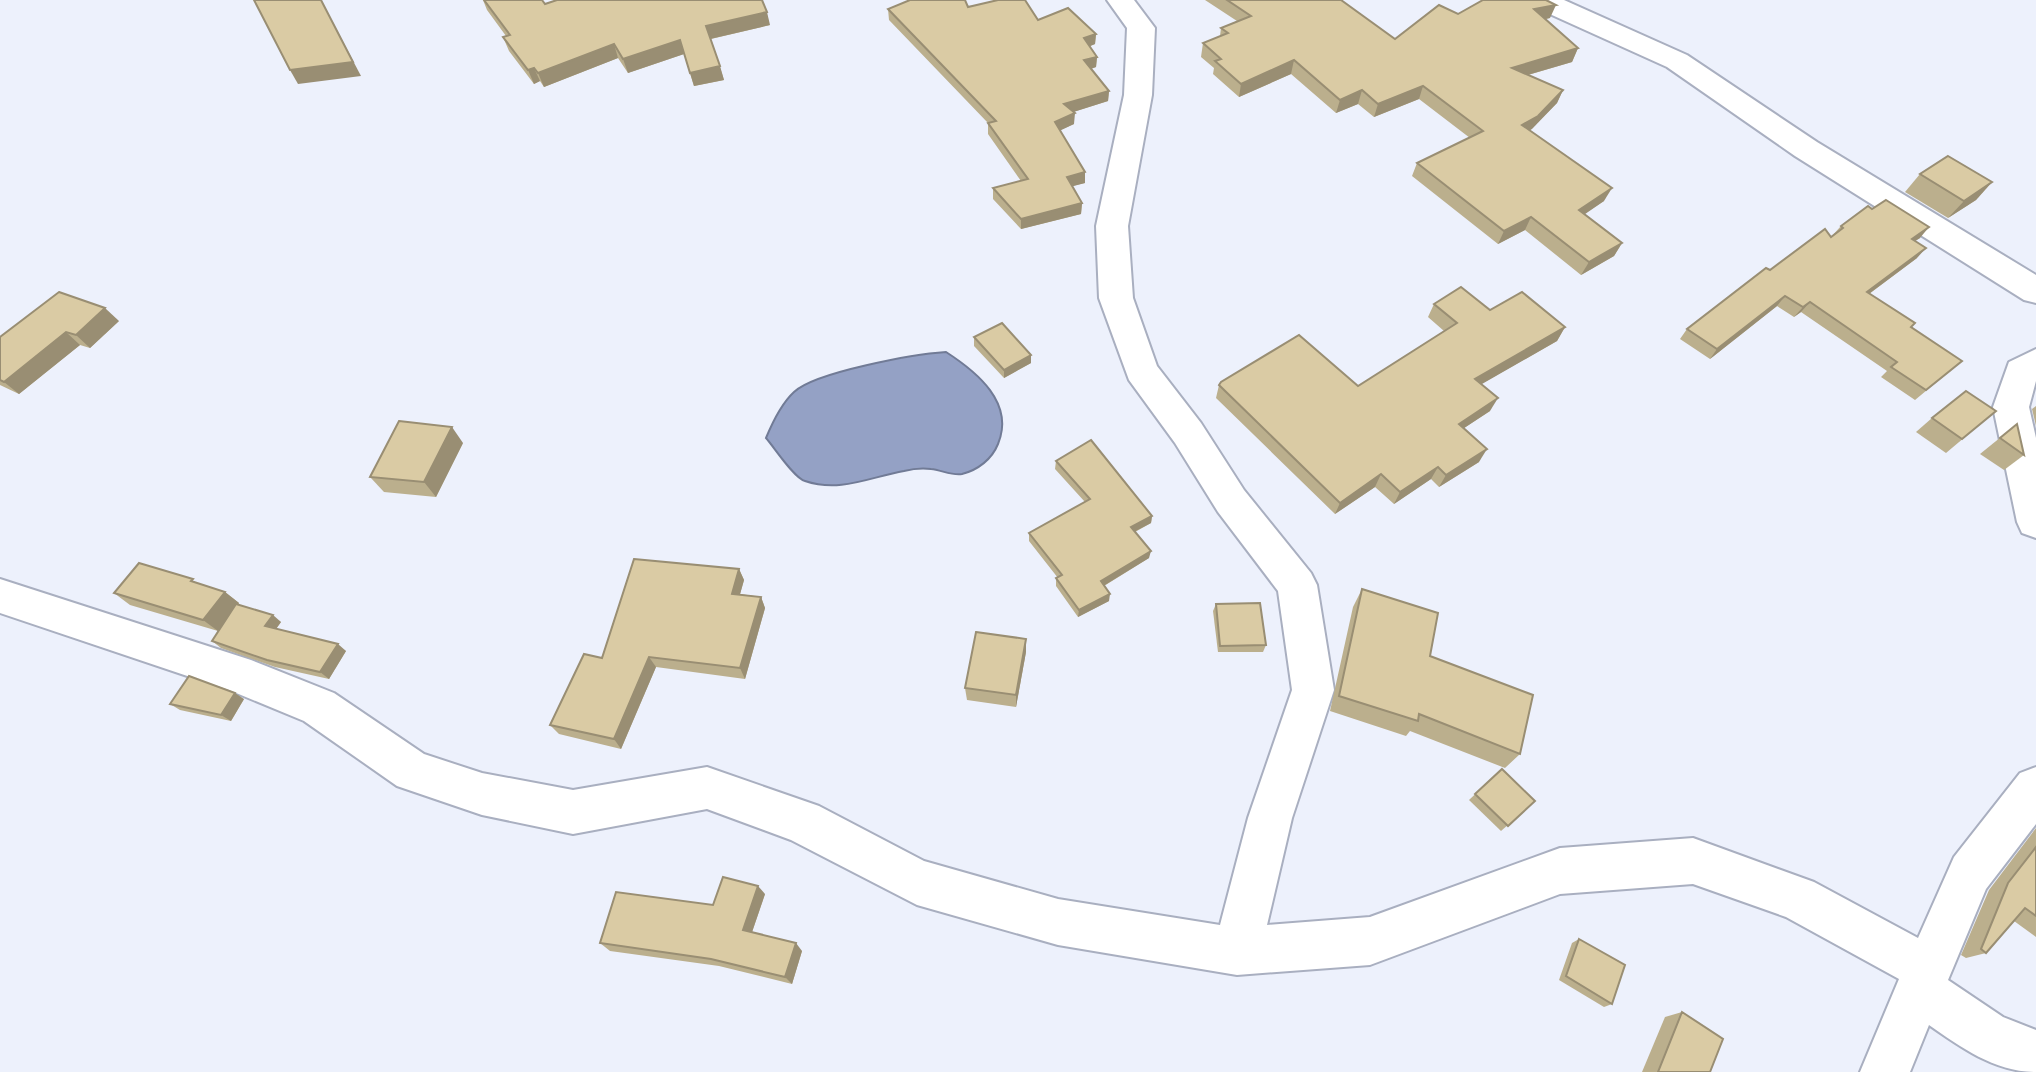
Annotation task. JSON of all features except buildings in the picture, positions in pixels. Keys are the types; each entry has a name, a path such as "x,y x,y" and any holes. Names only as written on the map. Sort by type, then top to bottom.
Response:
{"street":[{"path":"1121,0 1141,28 1138,95 1112,226 1116,298 1141,371 1188,433 1231,502 1297,585 1313,690 1270,818 1237,951"},
{"path":"1542,0 1676,61 1806,149 2036,291"},
{"path":"2036,362 2021,372 2011,407 2036,522"},
{"path":"0,596 236,673 320,707 412,771 482,794 573,812 708,788 803,822 917,882 1058,922 1237,951 1370,941 1560,871 1693,861 1798,898 1924,979 1987,1036 2036,1055"},
{"path":"1885,1072 1970,873 2036,788"}],"water":[{"path":"946,352 981,379 997,402 1001,415 1002,429 998,444 988,459 974,470 951,474 917,469 843,485 818,484 800,479 766,438 785,402 805,385 866,365"}]}
